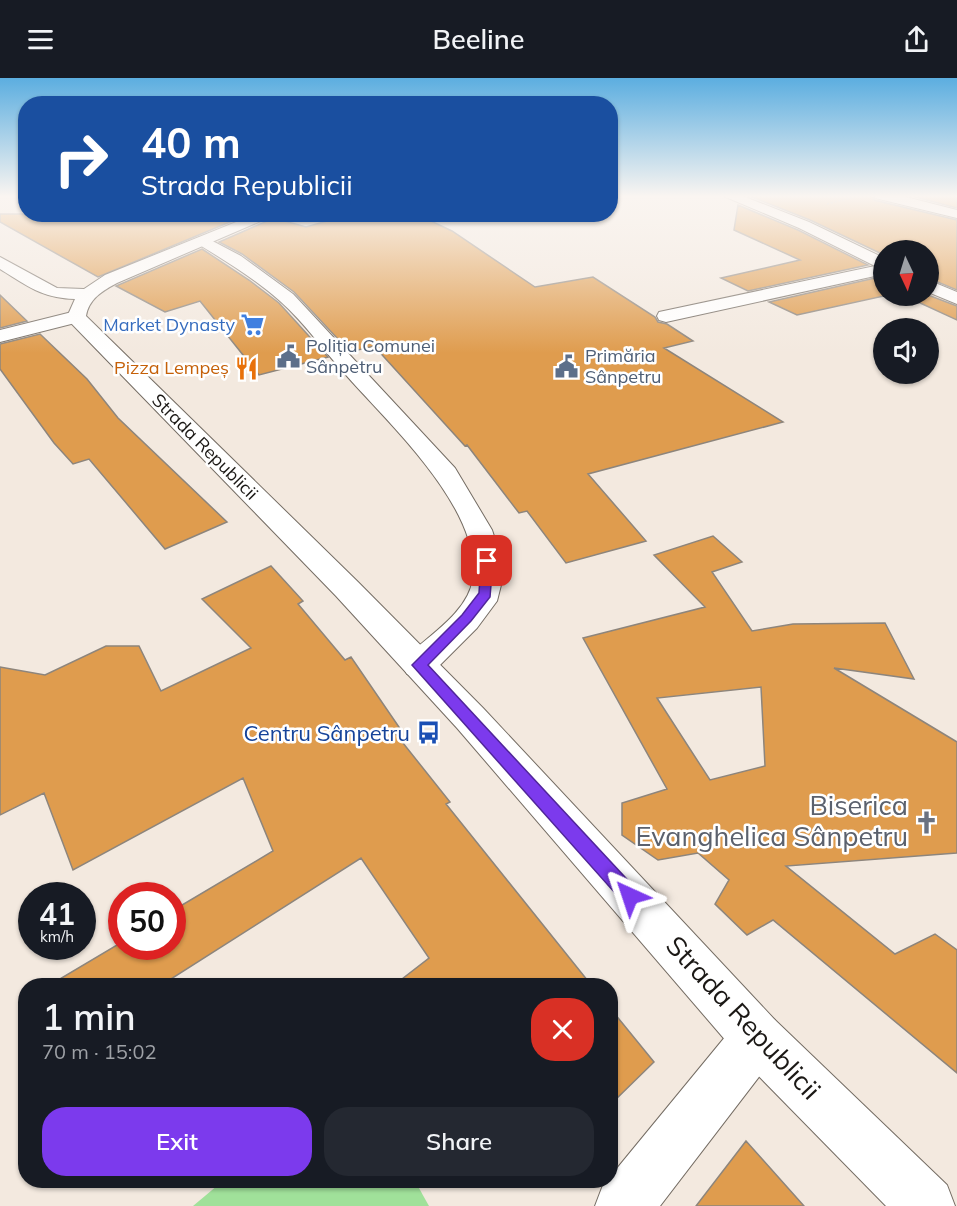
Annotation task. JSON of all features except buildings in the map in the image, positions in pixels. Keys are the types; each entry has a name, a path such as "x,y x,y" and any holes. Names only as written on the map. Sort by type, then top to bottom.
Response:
{"street":[{"path":"0,336 81,306 111,279 187,248"},
{"path":"214,248 243,265 287,298 446,473 467,504 480,533 487,561 485,594 467,618 419,665"},
{"path":"850,248 873,259"},
{"path":"0,262 47,290 81,306"},
{"path":"666,316 873,271"},
{"path":"939,290 957,299"},
{"name":"Strada Republicii","path":"81,306 470,718 757,1038 926,1206"},
{"path":"624,1206 757,1038"}],"green space":[{"path":"214,1188 419,1188 429,1206 193,1206"}],"place":[{"name":"Market Dynasty","path":"253,325"},
{"name":"Poliția Comunei Sânpetru","path":"288,356"},
{"name":"Primăria Sânpetru","path":"567,366"},
{"name":"Pizza Lempeș","path":"247,368"},
{"name":"Centru Sânpetru","path":"428,733"},
{"name":"Biserica Evanghelica Sânpetru","path":"926,822"}],"route":[{"path":"487,561 485,594 467,618 419,665 470,718 630,896"}]}
